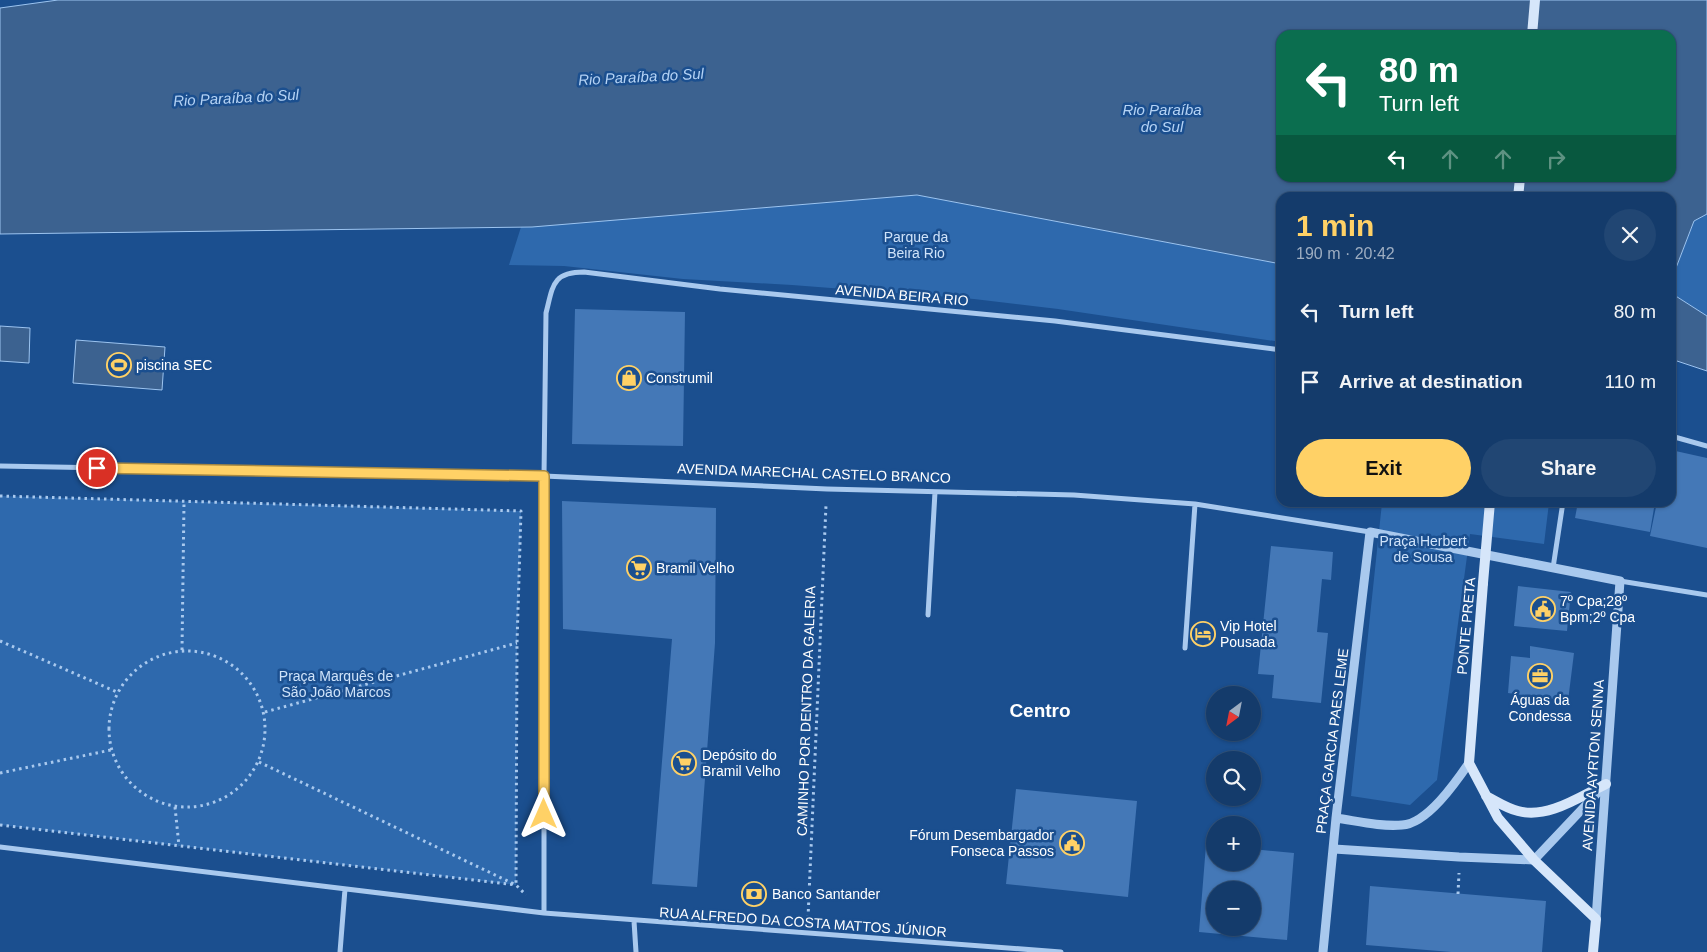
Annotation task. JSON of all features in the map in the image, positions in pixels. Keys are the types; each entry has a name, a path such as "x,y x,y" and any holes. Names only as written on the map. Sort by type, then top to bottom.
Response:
{"main road":[{"path":"1532,30 1535,0"},
{"name":"PONTE PRETA","path":"1469,763 1490,507"},
{"path":"1469,763 1498,818 1534,860 1596,919"},
{"path":"1486,795 1505,806 1520,811 1534,812 1554,809 1606,784"},
{"name":"AVENIDA AYRTON SENNA","path":"1593,952 1596,919"}],"street":[{"name":"AVENIDA BEIRA RIO","path":"544,476 546,313 553,287 559,278 566,273 584,272 720,289 1055,321 1276,349"},
{"path":"1676,437 1707,446"},
{"name":"AVENIDA MARECHAL CASTELO BRANCO","path":"0,466 544,476 826,489 1074,495 1195,504 1370,532 1620,581"},
{"path":"0,846 544,913 544,476"},
{"path":"928,615 935,492"},
{"path":"1185,648 1195,504"},
{"path":"1553,569 1562,507"},
{"name":"PRAÇA GARCIA PAES LEME","path":"1323,952 1336,818 1370,532"},
{"path":"1620,581 1707,595"},
{"name":"AVENIDA AYRTON SENNA","path":"1596,919 1620,581"},
{"path":"1336,818 1404,825 1420,819 1451,790 1469,763"},
{"path":"1334,849 1459,858 1534,860 1606,784"},
{"path":"340,952 345,889"},
{"name":"RUA ALFREDO DA COSTA MATTOS JÚNIOR","path":"544,913 1060,952"},
{"path":"634,921 636,952"}],"path":[{"name":"CAMINHO POR DENTRO DA GALERIA","path":"807,934 826,489"},
{"path":"0,496 521,511 516,643 516,885"},
{"path":"182,650 184,502"},
{"path":"0,641 117,692"},
{"path":"265,712 516,643"},
{"path":"182,650 210,653 235,666 254,686 265,712 267,729 265,746 259,762 239,789 209,805 175,807 153,800 135,788 120,771 111,750 108,721 117,692 133,670 156,656 182,650"},
{"path":"0,773 111,750"},
{"path":"259,762 516,885"},
{"path":"175,807 179,846"},
{"path":"0,825 516,885"}],"green space":[{"name":"Parque da Beira Rio","path":"917,195 1276,263 1276,341 1058,309 974,299 683,279 564,266 509,265 521,227"},
{"path":"1707,214 1707,316 1676,296 1676,268 1694,221"},
{"name":"Praça Marquês de São João Marcos","path":"0,496 521,511 517,643 516,885 0,825"},
{"name":"Praça Herbert de Sousa","path":"1382,507 1549,507 1544,544 1470,534 1437,780 1410,805 1351,796"}],"water":[{"name":"Rio Paraíba do Sul","path":"58,0 1707,0 1707,214 1694,221 1676,268 1676,192 1276,192 1276,263 917,195 532,227 0,234 0,8"},
{"path":"1676,296 1707,316 1707,371 1676,361"},
{"path":"0,326 30,328 29,363 0,361"},
{"name":"piscina SEC","path":"76,340 165,347 162,390 73,383"}],"building":[{"name":"Construmil","path":"575,309 685,312 683,446 572,444"},
{"path":"1676,451 1707,458 1707,548 1650,536 1656,507 1676,507"},
{"name":"Bramil Velho","path":"562,501 716,508 715,643 697,887 652,884 672,639 563,629"},
{"path":"1577,507 1654,507 1650,532 1575,518"},
{"path":"1271,546 1333,552 1331,580 1322,579 1317,632 1328,633 1321,703 1272,698 1274,675 1258,674"},
{"name":"7º Cpa;28º Bpm;2º Cpa","path":"1518,586 1571,592 1567,631 1514,626"},
{"name":"Águas da Condessa","path":"1530,646 1574,653 1568,701 1508,693 1511,656 1530,658"},
{"name":"Fórum Desembargador Fonseca Passos","path":"1016,789 1137,801 1128,897 1006,884"},
{"path":"1206,845 1206,871 1261,871 1261,850 1294,853 1287,940 1243,936 1261,936 1261,881 1206,881 1206,933 1199,932"},
{"path":"1370,886 1546,901 1542,952 1451,952 1366,945"}],"place":[{"name":"piscina SEC","path":"119,365"},
{"name":"Construmil","path":"629,378"},
{"name":"Bramil Velho","path":"639,568"},
{"name":"7º Cpa;28º Bpm;2º Cpa","path":"1543,609"},
{"name":"Vip Hotel Pousada","path":"1203,634"},
{"name":"Águas da Condessa","path":"1540,676"},
{"name":"Depósito do Bramil Velho","path":"684,763"},
{"name":"Fórum Desembargador Fonseca Passos","path":"1072,843"},
{"name":"Banco Santander","path":"754,894"}],"district":[{"name":"Centro","path":"1040,710"}],"route":[{"path":"97,468 544,476 544,814"}]}
